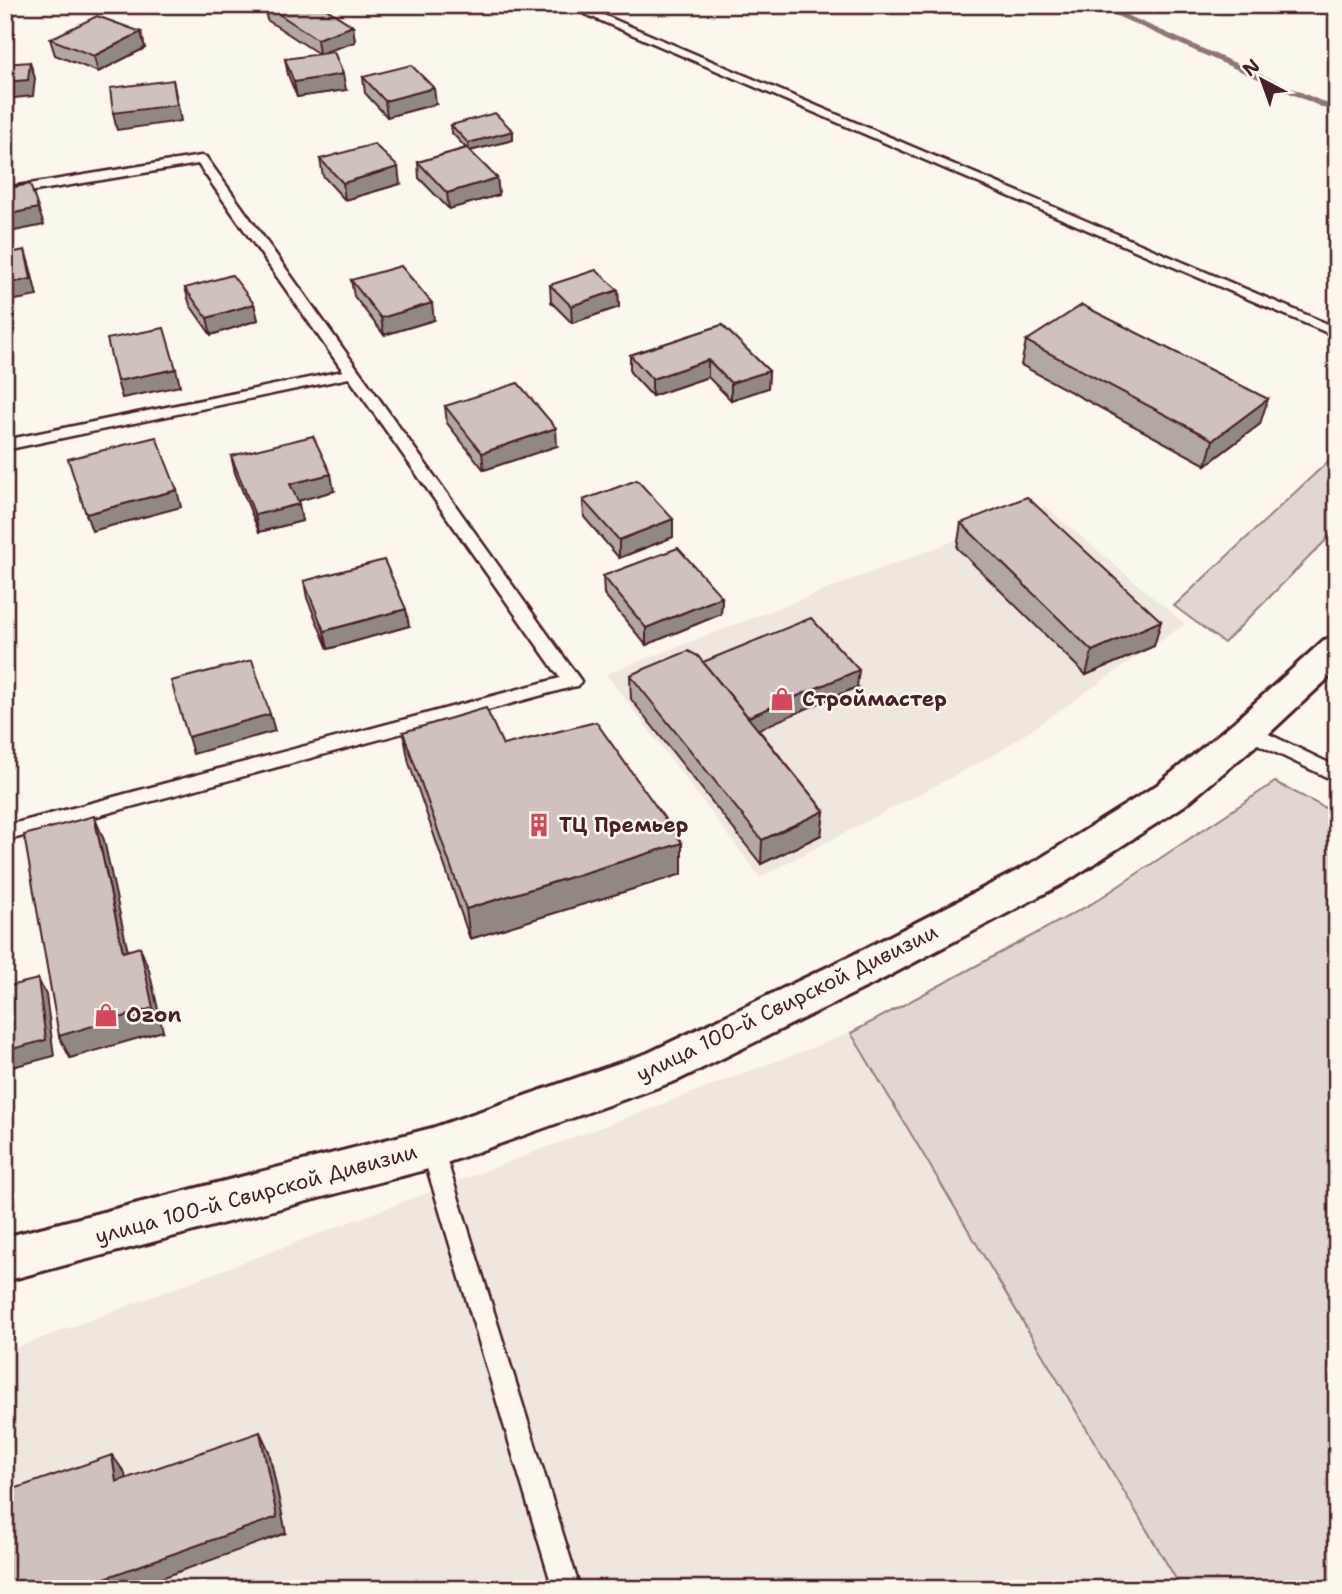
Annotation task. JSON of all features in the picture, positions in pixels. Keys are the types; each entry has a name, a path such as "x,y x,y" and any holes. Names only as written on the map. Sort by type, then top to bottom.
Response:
{"main road":[{"name":"улица 100-й Свирской Дивизии","path":"5,1259 432,1149 662,1067 868,968 1050,872 1171,795 1248,731 1337,649"}],"lane":[{"path":"570,5 1337,333"},
{"path":"5,192 201,160 572,681 5,834"},
{"path":"5,446 353,373"},
{"path":"1248,731 1337,775"},
{"path":"432,1149 567,1589"}],"shaded area":[{"path":"1337,453 1337,529 1224,643 1174,606"},
{"path":"1045,506 1185,624 996,754 760,877 606,674"},
{"path":"1275,782 1337,814 1337,1589 1182,1589 851,1033 1093,903"},
{"path":"851,1033 1182,1589 5,1589 5,1352"}],"building":[{"path":"265,5 320,5 353,26 317,39"},
{"path":"97,16 141,32 94,56 50,39"},
{"path":"334,52 343,74 294,82 285,59"},
{"path":"30,62 28,80 5,82 5,64"},
{"path":"411,65 434,88 385,101 363,77"},
{"path":"173,80 177,105 113,113 110,88"},
{"path":"495,113 513,131 468,143 451,125"},
{"path":"374,144 398,167 343,183 320,159"},
{"path":"467,148 497,178 447,193 418,162"},
{"path":"30,184 38,208 5,215 5,189"},
{"path":"25,250 31,279 5,284 5,254"},
{"path":"401,266 432,303 381,318 351,280"},
{"path":"596,270 618,290 571,306 550,285"},
{"path":"232,275 254,304 207,318 185,288"},
{"path":"1082,305 1268,399 1213,440 1026,341"},
{"path":"722,325 769,371 731,383 708,360 652,379 630,355"},
{"path":"164,328 176,369 117,381 107,339"},
{"path":"518,383 556,428 482,453 445,406"},
{"path":"313,436 331,474 290,484 299,504 255,515 231,456"},
{"path":"156,437 177,490 86,514 68,459"},
{"path":"637,480 673,519 619,540 583,500"},
{"path":"1027,497 1161,621 1092,651 961,523"},
{"path":"678,548 722,597 646,628 603,576"},
{"path":"384,560 406,609 324,631 304,581"},
{"path":"811,618 859,670 748,717 703,662"},
{"path":"688,651 698,656 824,811 762,840 630,675"},
{"path":"252,660 270,714 188,737 171,681"},
{"name":"ТЦ Премьер","path":"486,708 503,745 596,722 682,843 466,909 403,732"},
{"path":"94,816 123,952 140,947 153,1008 59,1036 24,835"},
{"path":"38,979 46,1040 5,1051 5,987"},
{"path":"260,1432 277,1517 74,1589 5,1589 5,1492 112,1455 116,1482"}],"waterway":[{"path":"1096,5 1337,111"}],"place":[{"name":"Строймастер","path":"782,699"},
{"name":"ТЦ Премьер","path":"539,825"},
{"name":"Ozon","path":"106,1015"}]}
